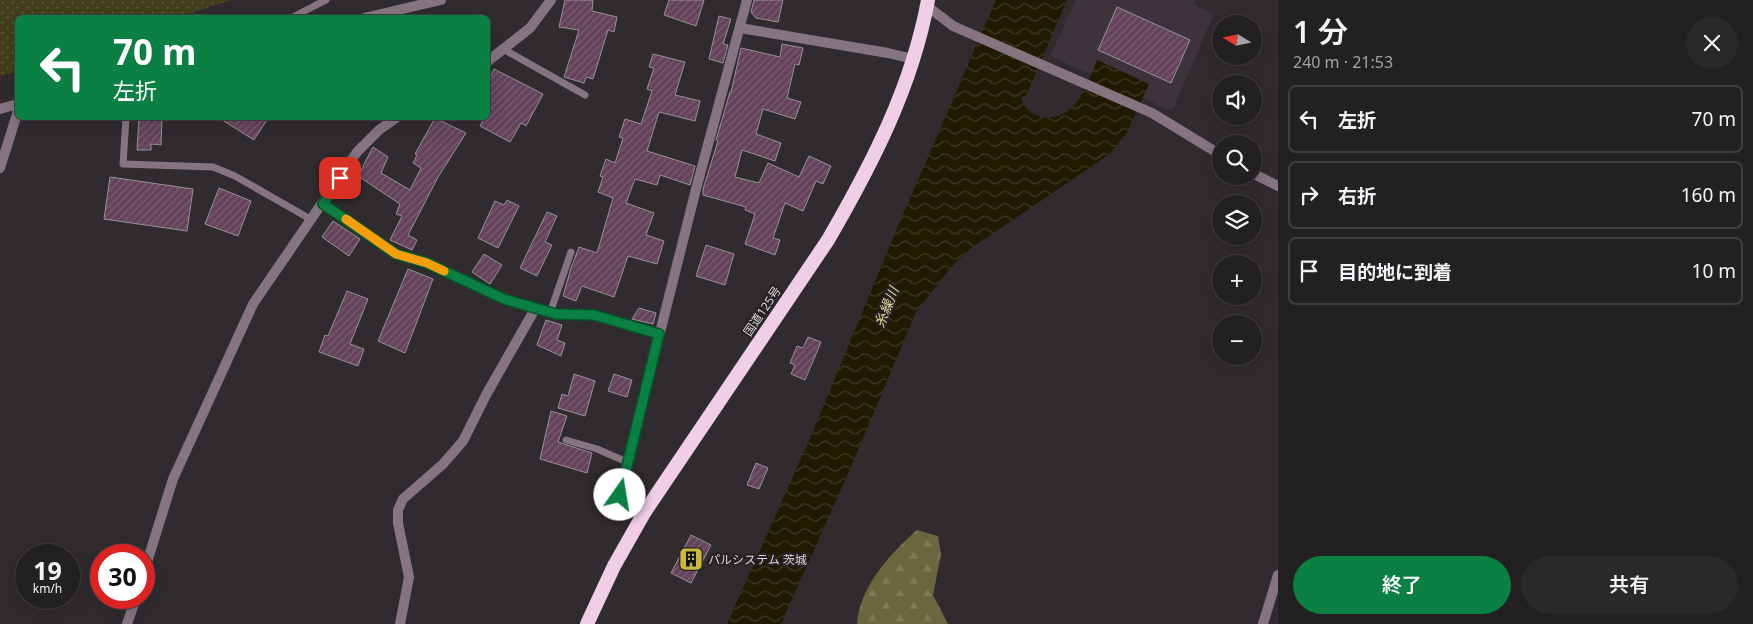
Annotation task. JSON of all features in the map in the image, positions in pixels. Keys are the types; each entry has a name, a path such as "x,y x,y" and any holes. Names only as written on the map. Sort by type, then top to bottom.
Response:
{"highway":[{"name":"国道125号","path":"587,624 614,566 644,513 833,231 887,133 913,59 924,2"}],"street":[{"path":"377,15 441,0"},
{"path":"490,59 530,28 551,0"},
{"path":"644,513 620,495 659,334 747,0"},
{"path":"924,2 959,29 1170,122 1212,149"},
{"path":"740,28 913,59"},
{"path":"0,109 15,105"},
{"path":"0,168 15,120"},
{"path":"153,544 173,479 253,304 357,152 379,130 393,120"},
{"path":"1262,178 1278,186"},
{"path":"323,204 396,254 427,263 504,299 550,313 571,316 594,315 659,334"},
{"path":"400,624 409,577 398,523 398,510 403,499 443,464 463,442 486,395 535,309"},
{"path":"1263,624 1278,576"},
{"path":"127,624 132,609"}],"lane":[{"path":"297,15 326,0"},
{"path":"503,49 585,95"},
{"path":"126,120 123,164 213,167 236,176 312,220"},
{"path":"550,313 571,252"},
{"path":"566,440 597,449 627,462"}],"shaded area":[{"path":"0,0 231,0 185,15 15,15 15,72 0,76"},
{"path":"1076,0 1195,0 1195,5 1214,14 1172,111 1050,56"}],"green space":[{"path":"917,530 938,536 941,554 933,595 948,624 857,624 859,610 870,584 887,560"}],"water":[{"name":"糸繰川","path":"996,0 1067,0 1026,96 1021,97 1026,108 1034,115 1054,117 1064,114 1072,108 1084,90 1097,60 1149,84 1127,132 1110,154 970,249 952,266 916,312 854,460 781,624 727,624 812,434 890,245"}],"building":[{"path":"565,0 593,0 592,11 617,17 614,32 608,30 593,79 586,77 584,83 564,77 579,30 559,27"},
{"path":"669,0 704,0 696,26 664,15"},
{"path":"754,0 783,0 778,22 756,18 751,12"},
{"path":"1117,7 1190,40 1171,83 1098,50"},
{"path":"719,16 731,19 723,44 728,45 723,63 709,59"},
{"path":"782,44 803,48 799,65 795,64 787,98 801,102 795,119 763,109 756,134 781,143 775,161 742,150 735,177 759,183 768,163 799,177 809,156 831,166 823,184 816,181 803,211 785,203 773,238 780,240 775,255 745,244 755,214 745,210 746,207 703,195 703,189 718,141 716,140 731,92 741,48 780,57"},
{"path":"653,54 685,62 675,95 700,101 695,121 659,112 647,151 695,166 690,185 660,175 657,185 635,179 626,203 654,213 646,235 664,241 657,264 628,256 614,297 582,286 576,301 563,296 571,268 579,247 597,253 613,198 598,192 603,177 600,176 606,159 615,163 623,138 619,137 625,119 641,124 652,91 647,89 654,68 649,67"},
{"path":"494,69 543,94 526,126 521,123 510,142 480,126 483,120 490,120 490,77"},
{"path":"139,120 162,120 161,145 151,144 151,150 137,150"},
{"path":"222,120 267,120 254,140"},
{"path":"434,120 439,120 466,133 438,177 408,235 417,240 412,250 390,240 402,216 396,214 400,204 358,176 373,147 388,157 381,173 410,190 421,168 413,163 417,155 415,154"},
{"path":"110,177 193,189 187,231 104,219"},
{"path":"219,188 251,201 238,236 205,224"},
{"path":"507,200 519,206 498,248 478,238 495,201 504,205"},
{"path":"547,212 557,216 545,242 552,245 537,276 520,268"},
{"path":"333,221 360,239 349,256 322,237"},
{"path":"706,245 734,254 725,285 696,276"},
{"path":"484,254 502,265 490,284 472,272"},
{"path":"408,269 433,279 405,353 378,341"},
{"path":"347,291 368,299 350,344 364,349 358,366 319,352 325,335 328,336"},
{"path":"639,308 656,313 653,324 632,319"},
{"path":"546,320 562,325 557,340 565,343 561,356 537,345"},
{"path":"808,337 821,342 805,380 791,374 795,365 790,363 797,346 803,348"},
{"path":"574,374 595,381 585,416 558,408 562,394 568,396"},
{"path":"614,374 632,380 627,397 608,391"},
{"path":"551,411 567,416 558,442 592,453 587,473 540,459"},
{"path":"756,463 768,468 759,489 747,485"},
{"name":"パルシステム 茨城","path":"691,535 711,545 691,583 671,573"}],"slow traffic":[{"path":"346,219 396,254 427,263 444,271"}],"place":[{"name":"パルシステム 茨城","path":"691,559"}],"route":[{"path":"340,178 323,204 396,254 427,263 504,299 535,309 571,316 594,315 659,334 620,495"}]}
